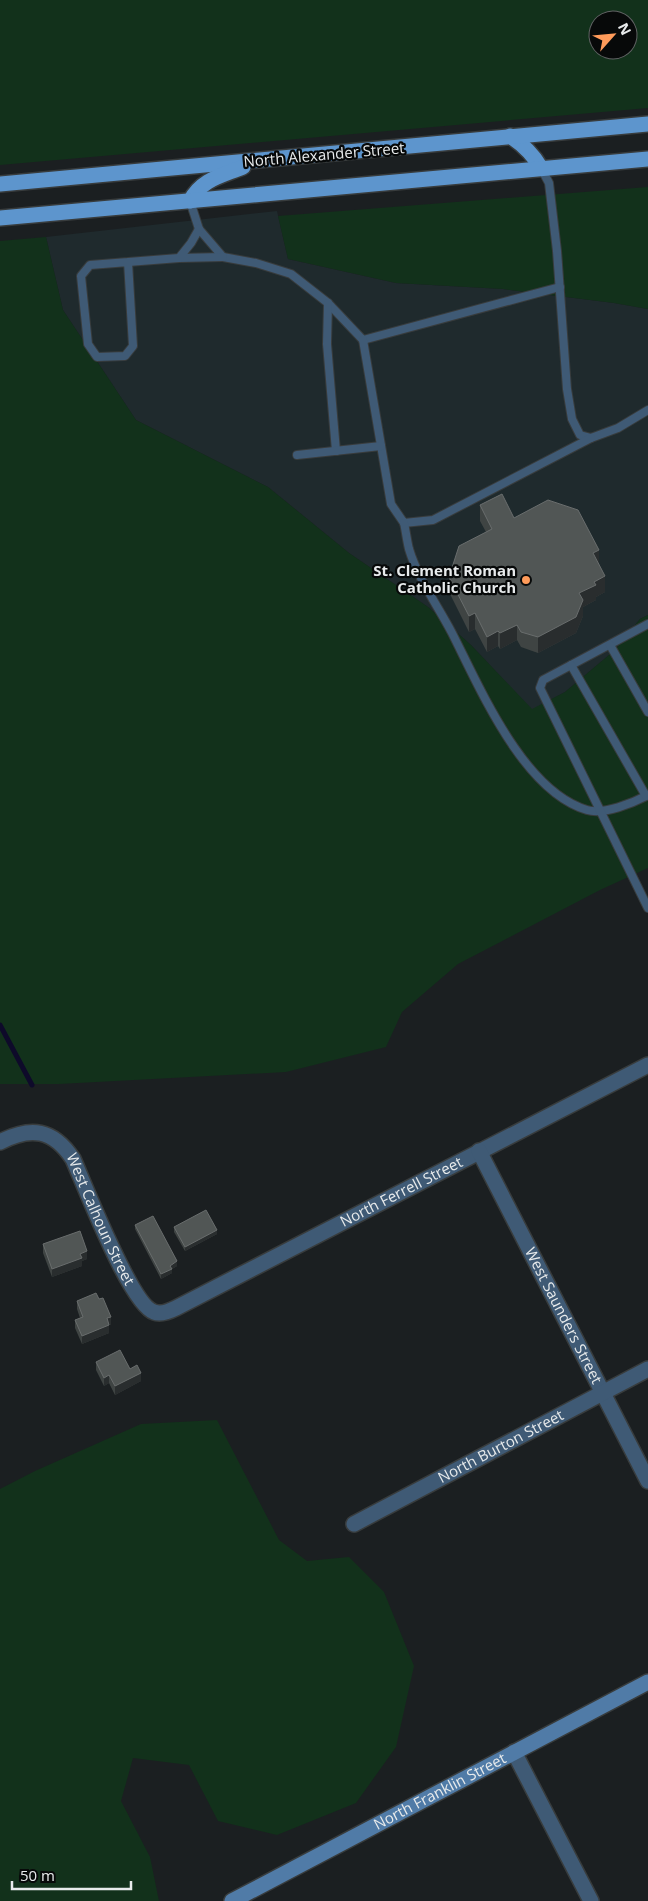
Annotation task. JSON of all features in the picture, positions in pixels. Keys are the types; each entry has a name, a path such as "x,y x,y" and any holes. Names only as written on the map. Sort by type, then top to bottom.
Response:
{"main road":[{"name":"North Alexander Street","path":"0,184 648,124"},
{"path":"510,136 523,144 534,155 541,168"},
{"path":"0,218 648,159"},
{"path":"190,201 196,191 206,182 258,161"}],"street":[{"name":"North Ferrell Street","path":"154,1312 162,1313 176,1308 479,1150 648,1065"},
{"name":"West Calhoun Street","path":"0,1142 15,1134 42,1133 55,1138 66,1148 73,1159 126,1278 142,1302 154,1312"},
{"name":"West Saunders Street","path":"479,1150 648,1481"},
{"name":"North Burton Street","path":"354,1524 648,1369"},
{"name":"North Franklin Street","path":"232,1901 648,1682"},
{"path":"514,1752 591,1901"}],"lane":[{"path":"541,168 549,183 557,251 567,389 572,419 580,435 591,438"},
{"path":"190,201 199,229 223,257"},
{"path":"179,258 192,243 199,229"},
{"path":"128,262 133,346 125,356 97,357 88,344 81,276 90,265 128,262 179,258 223,257 256,263 291,274 328,304 364,340 391,504 404,523 410,550 421,576 492,711 514,748 535,774 557,795 588,811 608,810 647,795 571,665"},
{"path":"364,340 560,287"},
{"path":"328,304 327,344 336,451"},
{"path":"404,523 432,520 591,438 618,428 648,410"},
{"path":"298,455 381,446"},
{"path":"648,624 542,680 540,688 648,908"},
{"path":"610,645 648,712"}],"shaded area":[{"path":"277,211 288,259 396,283 503,289 648,309 648,615 640,619 615,650 565,692 532,710 471,645 428,607 349,553 268,487 136,420 63,310 46,237"}],"green space":[{"path":"0,0 648,0 648,108 0,165"},
{"path":"648,187 648,309 503,289 396,283 288,259 278,216"},
{"path":"46,237 63,310 136,420 268,487 349,553 428,607 471,645 532,709 565,692 615,650 640,619 648,615 648,868 600,890 458,964 402,1012 386,1047 286,1072 59,1084 0,1084 0,241"},
{"path":"217,1420 279,1540 307,1561 349,1557 384,1592 414,1666 396,1747 356,1803 277,1835 218,1821 189,1765 133,1758 121,1801 150,1857 159,1901 0,1901 0,1489 35,1471 141,1424"}],"building":[{"name":"St. Clement Roman Catholic Church","path":"502,494 514,518 548,500 578,510 599,550 593,553 605,576 594,582 596,585 579,593 583,600 576,617 538,637 521,632 517,625 487,637 475,613 469,616 449,577 459,546 492,529 480,505"},
{"path":"206,1210 217,1230 185,1247 174,1227"},
{"path":"153,1216 177,1261 170,1266 172,1269 161,1274 135,1225"},
{"path":"80,1231 87,1251 80,1254 82,1258 52,1269 43,1244"},
{"path":"96,1293 99,1299 103,1298 111,1317 107,1318 109,1325 82,1336 75,1320 83,1317 77,1301"},
{"path":"120,1350 130,1369 137,1365 141,1373 115,1386 109,1375 104,1378 96,1362"}],"waterway":[{"path":"0,1025 32,1085"}],"place":[{"name":"St. Clement Roman Catholic Church","path":"526,580"}]}
